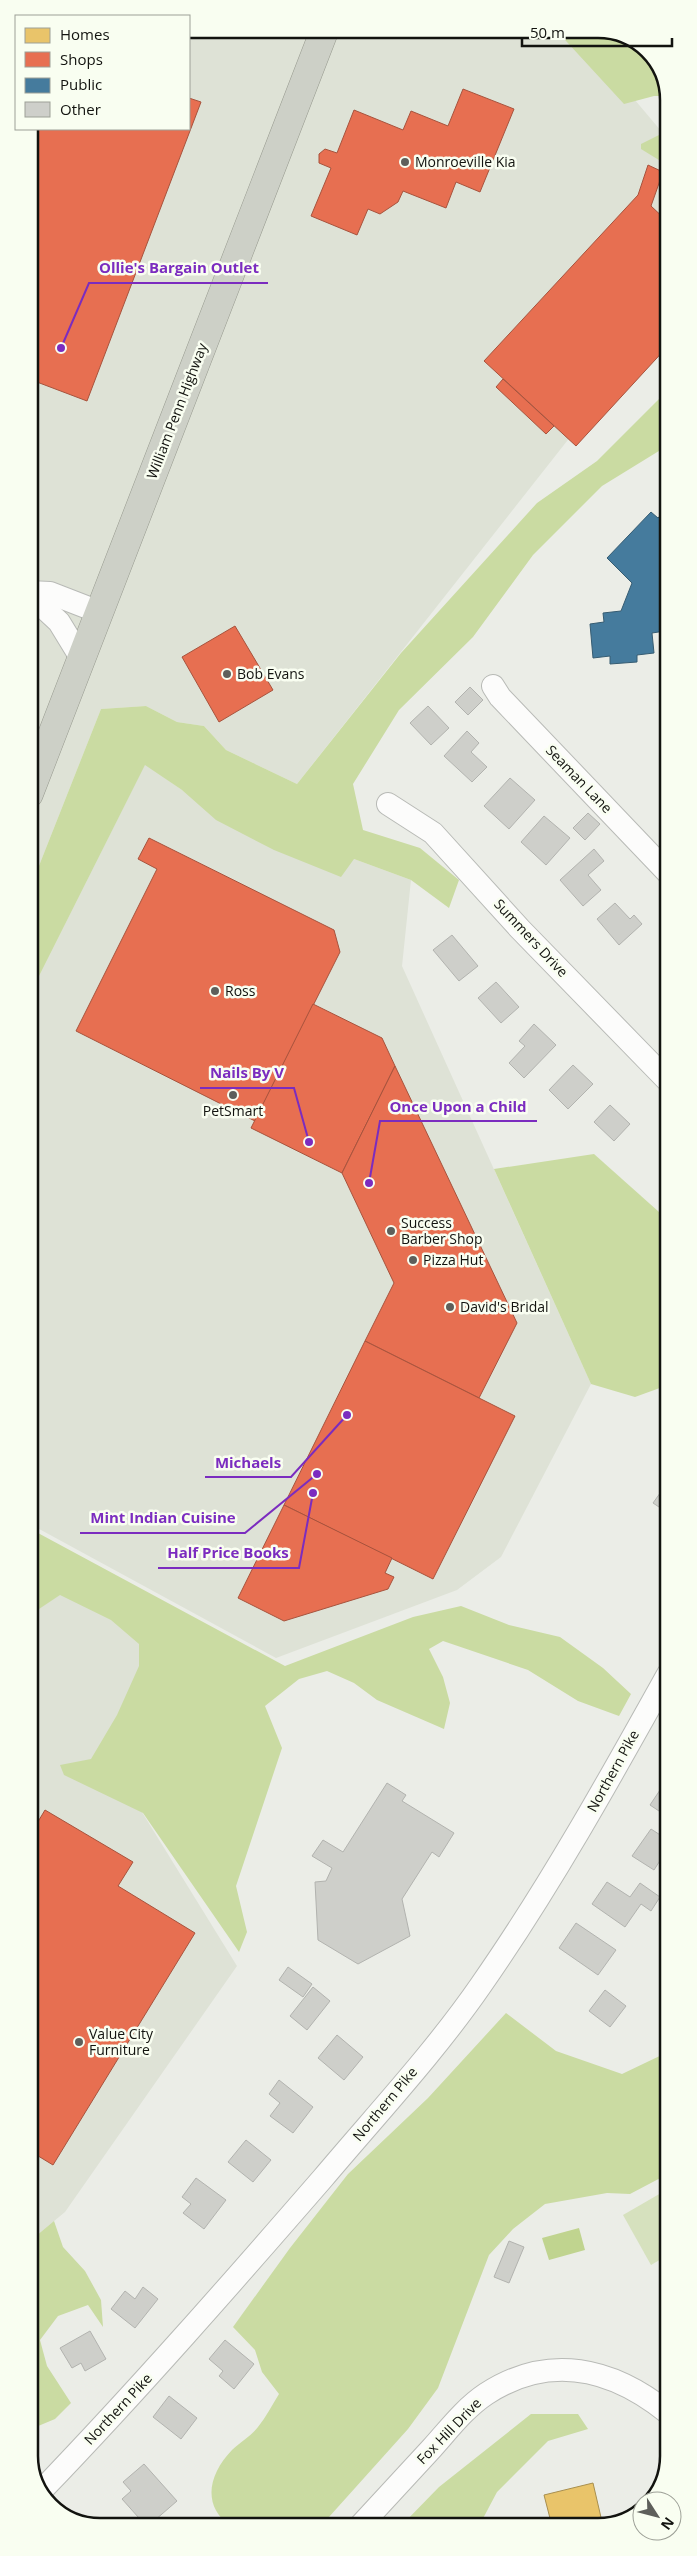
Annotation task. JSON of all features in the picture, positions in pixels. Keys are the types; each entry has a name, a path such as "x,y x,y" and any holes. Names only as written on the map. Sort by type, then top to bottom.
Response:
{"highway":[{"name":"William Penn Highway","path":"37,773 322,38"}],"street":[{"path":"37,593 50,593 99,612"},
{"path":"37,601 59,622 81,658"},
{"name":"Seaman Lane","path":"493,686 500,697 660,865"},
{"name":"Summers Drive","path":"388,804 417,820 433,833 520,929 660,1073"},
{"name":"Northern Pike","path":"46,2486 128,2400 216,2302 408,2078 480,1987 539,1897 596,1803 660,1688"},
{"name":"Fox Hill Drive","path":"367,2518 463,2413 503,2384 526,2375 547,2371 591,2372 613,2378 634,2389 660,2407"}],"shaded area":[{"path":"190,38 583,38 660,130 660,323 297,784 226,750 204,726 177,722 146,706 101,709 37,871 37,130 190,130"},
{"path":"563,38 601,38 621,42 632,48 647,62 655,76 659,96 624,104"},
{"path":"660,134 660,161 641,149 641,144"},
{"path":"660,398 660,450 602,486 533,555 473,637 399,710 353,784 363,830 420,848 459,880 449,908 411,880 354,859 341,877 274,850 216,820 182,790 145,765 37,980 37,871 101,709 146,706 177,722 204,726 226,750 297,784 401,653 537,503 597,461"},
{"path":"145,764 182,790 411,880 402,966 591,1384 501,1557 457,1590 276,1658 37,1528 37,980"},
{"path":"594,1154 660,1213 660,1388 635,1397 591,1384 494,1169"},
{"path":"38,1533 285,1666 413,1617 461,1606 509,1625 560,1637 603,1668 631,1694 619,1716 578,1701 528,1670 443,1641 429,1649 443,1677 450,1703 444,1729 377,1700 354,1683 327,1671 299,1679 265,1706 282,1748 236,1886 247,1932 239,1952 143,1813 64,1775 60,1765 91,1759 117,1715 139,1666 139,1644 111,1620 60,1595 37,1610"},
{"path":"37,1542 267,1668 132,1796 237,1966 65,2212 37,2235"},
{"path":"506,2013 556,2051 622,2074 660,2056 660,2178 630,2194 607,2193 545,2204 513,2229 489,2255 438,2388 408,2429 328,2518 221,2518 215,2509 212,2499 214,2479 218,2469 232,2450 258,2427 279,2394 262,2372 255,2350 233,2327 290,2248 348,2174 428,2098"},
{"path":"660,2194 660,2260 651,2265 623,2215"},
{"path":"54,2221 63,2247 85,2271 101,2300 103,2327 88,2305 58,2316 40,2340 47,2366 71,2403 55,2419 37,2426 37,2235"},
{"path":"579,2228 585,2250 549,2260 542,2238"},
{"path":"531,2414 578,2414 588,2429 548,2441 497,2492 483,2518 409,2518 439,2487"}],"building: Homes":[{"path":"593,2483 601,2518 550,2518 544,2495"}],"building: Shops":[{"name":"Monroeville Kia","path":"463,89 514,109 480,192 456,182 446,208 403,191 398,202 380,214 368,209 357,235 311,216 331,168 319,163 319,154 325,149 337,153 354,110 403,130 411,111 448,126"},
{"path":"190,98 201,102 87,401 37,382 37,130 190,130"},
{"path":"648,165 660,171 660,180 651,206 660,214 660,355 576,446 484,361 638,195"},
{"path":"503,379 554,426 546,434 496,387"},
{"name":"Bob Evans","path":"235,626 273,690 219,722 182,657"},
{"path":"149,838 334,930 340,952 255,1121 76,1031 157,869 138,859"},
{"path":"313,1004 382,1038 395,1066 342,1173 251,1128"},
{"path":"395,1066 517,1323 479,1398 365,1341 394,1283 342,1173"},
{"path":"365,1341 515,1416 433,1579 284,1505"},
{"path":"284,1505 392,1558 385,1573 394,1577 388,1589 284,1621 238,1598"},
{"name":"Value City Furniture","path":"45,1810 133,1862 118,1886 195,1933 53,2165 37,2155 37,1823"}],"building: Public":[{"path":"651,512 658,518 660,516 660,632 652,633 654,653 637,655 637,662 610,664 610,656 593,658 590,624 604,622 603,613 621,611 632,583 607,558"}],"building: Other":[{"path":"470,687 483,700 468,715 455,702"},
{"path":"428,706 449,728 431,745 410,723"},
{"path":"467,731 479,743 471,752 487,767 472,782 444,756"},
{"path":"510,778 535,800 509,829 484,806"},
{"path":"588,813 600,824 585,840 573,828"},
{"path":"544,816 570,838 546,865 521,842"},
{"path":"594,849 604,861 588,875 601,890 583,906 560,880"},
{"path":"615,903 630,919 634,915 642,924 619,945 597,919"},
{"path":"452,935 478,966 459,981 433,950"},
{"path":"496,982 519,1007 501,1023 478,998"},
{"path":"534,1024 556,1045 524,1078 509,1063 525,1046 519,1041"},
{"path":"573,1065 593,1084 568,1109 549,1090"},
{"path":"610,1105 630,1124 614,1141 594,1122"},
{"path":"660,1493 660,1508 653,1503"},
{"path":"387,1783 406,1795 402,1801 454,1833 439,1857 432,1852 402,1899 410,1936 358,1964 318,1940 315,1882 326,1881 332,1868 312,1856 323,1840 343,1852"},
{"path":"660,1790 660,1812 650,1805"},
{"path":"651,1829 660,1835 660,1861 654,1870 632,1856"},
{"path":"607,1882 630,1897 640,1883 660,1897 651,1911 641,1904 625,1927 592,1904"},
{"path":"576,1923 616,1950 598,1975 559,1948"},
{"path":"288,1967 312,1984 303,1997 279,1980"},
{"path":"313,1987 330,2001 307,2030 290,2016"},
{"path":"605,1990 626,2006 610,2027 589,2011"},
{"path":"337,2035 363,2057 344,2080 318,2058"},
{"path":"279,2080 313,2107 293,2133 270,2116 280,2103 269,2094"},
{"path":"246,2140 271,2160 253,2182 228,2162"},
{"path":"196,2178 226,2200 204,2229 183,2213 191,2204 182,2197"},
{"path":"509,2241 524,2247 509,2283 494,2277"},
{"path":"143,2287 158,2299 135,2328 111,2309 125,2291 135,2299"},
{"path":"90,2331 106,2359 85,2371 81,2363 72,2368 60,2348"},
{"path":"225,2340 254,2364 234,2389 219,2376 223,2371 209,2359"},
{"path":"169,2396 197,2418 181,2439 153,2417"},
{"path":"144,2464 177,2501 157,2518 139,2518 122,2499 131,2491 123,2482"}],"place":[{"name":"Monroeville Kia","path":"405,162"},
{"name":"Ollie's Bargain Outlet","path":"61,348"},
{"name":"Bob Evans","path":"227,674"},
{"name":"Ross","path":"215,991"},
{"name":"PetSmart","path":"233,1095"},
{"name":"Nails By V","path":"309,1142"},
{"name":"Once Upon a Child","path":"369,1183"},
{"name":"Success Barber Shop","path":"391,1231"},
{"name":"Pizza Hut","path":"413,1260"},
{"name":"David's Bridal","path":"450,1307"},
{"name":"Michaels","path":"347,1415"},
{"name":"Mint Indian Cuisine","path":"317,1474"},
{"name":"Half Price Books","path":"313,1493"},
{"name":"Value City Furniture","path":"79,2042"}]}
